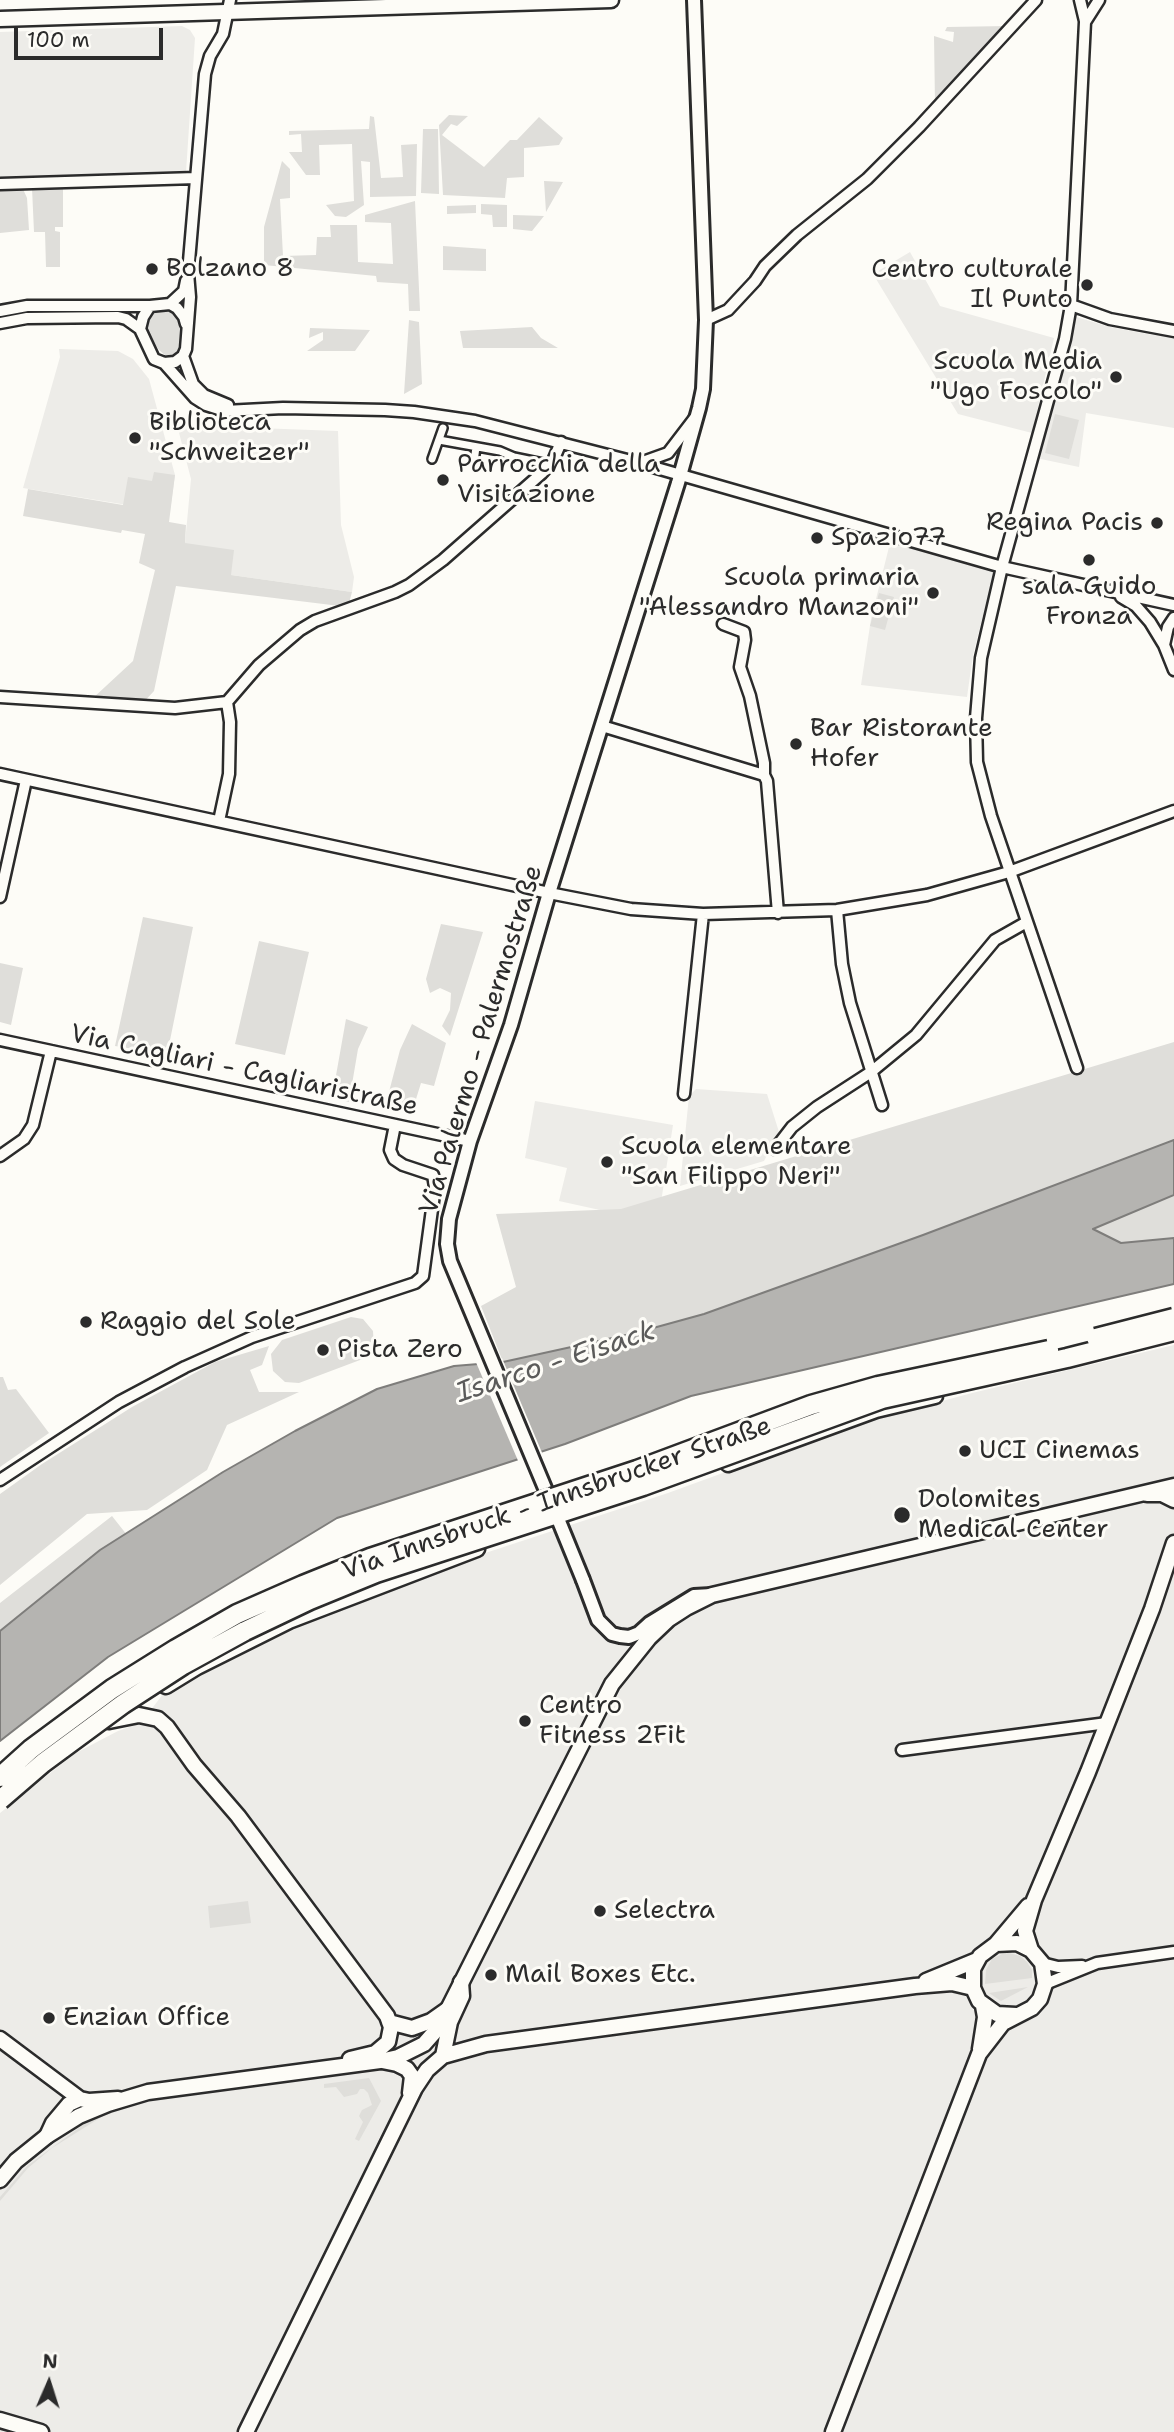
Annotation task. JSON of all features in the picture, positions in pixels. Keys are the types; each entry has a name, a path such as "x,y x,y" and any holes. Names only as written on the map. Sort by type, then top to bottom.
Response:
{"highway":[{"path":"0,1777 31,1749 112,1689 176,1649 237,1614 370,1558 569,1494 811,1405 878,1386 1064,1347 1174,1318"},
{"path":"0,1802 53,1756 123,1704 183,1665 310,1600 376,1573 643,1486 882,1399 1174,1334"}],"main road":[{"path":"0,19 229,6 611,0"},
{"name":"Via Innsbruck - Innsbrucker Straße","path":"0,1802 109,1721 197,1667 289,1621 460,1555 877,1410 1174,1334"},
{"path":"460,1555 488,1528 614,1485 656,1476 684,1479"},
{"path":"1146,1493 1174,1481"},
{"path":"0,2180 16,2161 47,2136 79,2116 123,2099 159,2090 380,2061 398,2057 424,2044 435,2034 612,1684 649,1638 669,1619 712,1595 1174,1486"},
{"path":"1146,1493 1162,1494 1174,1500"},
{"path":"979,2054 995,2032 1016,2015 1032,2008 1040,1999 1045,1984 1042,1963 1031,1950 1025,1931 1034,1900 1107,1723 1174,1544"},
{"path":"109,1721 139,1716 158,1719 167,1727 194,1765 246,1826 379,2005 391,2027 390,2037 380,2049 366,2056 331,2062 323,2068"},
{"path":"915,1986 977,1960 996,1944 1034,1900"},
{"path":"996,1944 1017,1943 1031,1950"},
{"path":"833,2432 979,2054 985,2017 984,2006 973,1988 973,1969 977,1960"},
{"path":"443,2056 450,2022 463,1996 461,1982"},
{"path":"246,2432 408,2102 422,2077 443,2056 470,2048 554,2034 915,1986 951,1983 973,1988"},
{"path":"984,2006 997,2014 1016,2015"},
{"path":"389,2022 412,2028 431,2021 448,2009"},
{"path":"449,2034 459,2045 470,2048"},
{"path":"0,2039 80,2099 123,2099"},
{"path":"380,2061 402,2066 412,2076 408,2102"},
{"path":"47,2136 53,2123 69,2104 80,2099"},
{"path":"0,2420 41,2432"}],"street":[{"name":"Via Palermo - Palermostraße","path":"694,0 706,320 703,389 680,475 549,893 511,1025 470,1141 449,1219 447,1244 450,1261 464,1297 598,1620 612,1634 629,1637 694,1596 712,1595"},
{"path":"706,320 728,310 755,281 765,265 797,235 867,179 919,127 1036,0"},
{"path":"1077,1068 1025,923 991,816 977,762 976,718 981,658 1002,567 1065,339 1071,305 1086,22 1080,0"},
{"path":"1086,22 1099,0"},
{"path":"170,304 184,290 188,273 207,64 223,34 229,6"},
{"path":"0,184 196,178"},
{"path":"0,323 27,318 118,317 140,329 154,359 164,363 176,362 186,349 185,321 190,297 188,273"},
{"path":"0,311 27,306 170,304 177,308 185,321"},
{"path":"1071,305 1110,319 1174,331"},
{"path":"140,329 150,306"},
{"path":"183,356 193,384 204,395 219,402 246,408"},
{"path":"164,363 184,387 206,405 225,411 246,408 414,412 475,421 639,463 1002,567 1174,605"},
{"name":"Via Palermo - Palermostraße","path":"639,463 668,453 696,416"},
{"path":"432,459 443,428"},
{"path":"439,440 500,451 513,457 542,463"},
{"path":"0,697 175,708 227,702 259,665 300,630 324,617 395,592 443,561 542,473 553,461 561,442"},
{"path":"474,462 476,447"},
{"path":"1115,593 1136,606 1150,622 1164,645 1174,670"},
{"path":"1164,645 1168,627 1174,618"},
{"path":"723,624 744,632 740,667 750,696 767,780 778,913"},
{"path":"219,821 229,774 230,722 227,702"},
{"path":"602,726 764,775"},
{"path":"0,774 549,893 631,909 703,914 836,910 927,895 1009,872 1174,811"},
{"path":"0,897 26,780"},
{"path":"836,910 850,1003 883,1105"},
{"path":"684,1094 703,914"},
{"path":"775,1149 792,1127 817,1107 871,1072 916,1035 995,940 1025,923"},
{"name":"Via Cagliari - Cagliaristraße","path":"0,1040 470,1141"},
{"path":"0,1157 23,1139 33,1125 51,1051"},
{"path":"0,1480 119,1402 185,1367 252,1337 415,1283 424,1276 435,1187 433,1175 403,1165 394,1158 390,1150 395,1125"},
{"path":"902,1750 1107,1723"},
{"path":"1042,1963 1058,1967 1087,1966 1174,1952"},
{"path":"1045,1984 1087,1966"}],"shaded area":[{"path":"182,26 190,30 195,38 186,172 0,177 0,32"},
{"path":"1008,26 935,104 934,36 953,42 954,32 945,31 947,27"},
{"path":"449,115 468,116 457,126 451,124 442,135 484,167 510,140 517,140 539,117 563,138 559,145 524,148 524,177 507,178 505,198 443,195 439,125"},
{"path":"370,116 374,117 381,178 403,177 401,145 417,144 416,196 370,197 370,162 361,161 364,205 346,217 335,216 326,205 354,201 352,144 319,145 320,175 306,175 289,152 302,152 301,134 289,135 289,131 369,129"},
{"path":"423,129 438,129 439,194 421,193"},
{"path":"282,161 290,169 290,198 280,199 283,256 316,255 317,237 331,237 330,225 357,225 358,262 393,264 391,223 365,222 365,215 415,201 420,311 409,311 408,284 377,282 376,276 264,265 264,227"},
{"path":"544,181 563,182 546,212"},
{"path":"63,187 63,227 55,227 55,231 60,232 60,267 46,267 45,232 34,232 32,188"},
{"path":"23,189 27,198 29,230 0,233 0,190"},
{"path":"481,204 507,205 507,227 493,227 492,215 481,214"},
{"path":"476,205 476,213 447,214 447,206"},
{"path":"513,215 544,216 532,231 513,229"},
{"path":"443,246 486,249 486,271 443,270"},
{"path":"910,252 940,306 1054,338 1032,433 958,414 873,274"},
{"path":"172,310 182,323 182,347 180,354 173,357 167,357 158,349 147,331 148,320 154,311"},
{"name":"Scuola Media \"Ugo Foscolo\"","path":"1073,316 1110,327 1174,336 1174,428 1086,413 1079,467 1036,458"},
{"path":"409,320 419,322 422,384 404,394"},
{"path":"532,327 541,338 558,348 463,348 460,331"},
{"path":"310,328 370,330 355,351 307,351 323,340 323,332 309,338"},
{"path":"59,349 118,351 133,359 149,379 175,475 170,512 23,488 60,357"},
{"path":"1055,414 1079,420 1069,459 1045,453"},
{"path":"177,425 338,431 341,525 354,577 352,592 231,575 185,543 191,479"},
{"path":"154,472 175,475 169,522 186,525 185,543 234,550 231,575 352,592 348,607 176,586 154,691 142,704 92,699 133,661 155,570 139,563 145,534 122,530 121,533 23,516 28,489 123,505 128,477 152,481"},
{"name":"Scuola primaria \"Alessandro Manzoni\"","path":"891,539 995,568 973,655 967,697 861,685 871,619"},
{"path":"879,593 894,597 885,630 870,626"},
{"path":"143,917 193,927 167,1055 115,1046"},
{"path":"441,924 483,932 450,1036 442,1026 450,1010 451,993 440,988 430,993 426,979"},
{"path":"259,941 309,952 285,1055 235,1044"},
{"path":"0,963 23,968 11,1025 0,1022"},
{"path":"346,1019 368,1027 358,1049 349,1102 332,1098"},
{"path":"412,1024 446,1043 434,1086 421,1083 412,1112 385,1107 400,1050"},
{"path":"1174,1042 1174,1140 704,1314 635,1333 503,1362 481,1306 516,1287 496,1214 621,1209"},
{"path":"696,1089 767,1094 779,1132 764,1161 680,1186 689,1096"},
{"name":"Scuola elementare \"San Filippo Neri\"","path":"535,1101 673,1125 661,1202 618,1214 559,1201 567,1168 525,1158"},
{"path":"1174,1195 1174,1238 1121,1243 1092,1229"},
{"name":"Pista Zero","path":"351,1317 363,1319 373,1331 374,1349 368,1357 299,1383 285,1382 273,1371 271,1354 282,1340"},
{"path":"1174,1345 1174,2432 0,2432 0,1813 74,1754 118,1731 141,1723 163,1694 293,1625 458,1562 668,1493 857,1424 972,1393"},
{"path":"269,1346 262,1365 250,1370 259,1392 299,1392 227,1425 207,1470 147,1510 87,1514 0,1585 0,1494 132,1407 215,1362"},
{"path":"0,1377 3,1377 8,1390 16,1389 49,1433 0,1467"},
{"path":"112,1516 127,1535 100,1550 0,1631 0,1603"},
{"path":"248,1901 251,1923 210,1928 208,1906"},
{"path":"1009,1953 1020,1956 1027,1962 1032,1970 1032,1978 985,1984 986,1970 992,1959"},
{"path":"1028,1987 1001,2001 989,1993"},
{"path":"369,2078 381,2101 359,2141 355,2139 363,2122 359,2116 362,2110 372,2105 368,2093 360,2089 357,2094 344,2097 336,2087 324,2088 324,2084"},
{"path":"103,2114 52,2148 28,2168 0,2201 0,2197 27,2166 87,2122"}],"water":[{"name":"Isarco - Eisack","path":"1174,1140 1174,1195 1093,1229 1121,1243 1174,1238 1174,1284 691,1396 565,1444 337,1518 108,1657 0,1741 0,1631 100,1550 223,1472 377,1389 454,1366 503,1362 635,1333 704,1314"}],"pier":[{"path":"502,1358 543,1455 519,1463 475,1360"}],"place":[{"name":"Bolzano 8","path":"152,269"},
{"name":"Centro culturale Il Punto","path":"1087,285"},
{"name":"Scuola Media \"Ugo Foscolo\"","path":"1116,377"},
{"name":"Biblioteca \"Schweitzer\"","path":"135,438"},
{"name":"Parrocchia della Visitazione","path":"443,480"},
{"name":"Regina Pacis","path":"1157,523"},
{"name":"Spazio77","path":"817,538"},
{"name":"sala Guido Fronza","path":"1089,560"},
{"name":"Scuola primaria \"Alessandro Manzoni\"","path":"933,593"},
{"name":"Bar Ristorante Hofer","path":"796,744"},
{"name":"Scuola elementare \"San Filippo Neri\"","path":"607,1162"},
{"name":"Raggio del Sole","path":"86,1322"},
{"name":"Pista Zero","path":"323,1350"},
{"name":"UCI Cinemas","path":"965,1451"},
{"name":"Dolomites Medical Center","path":"902,1515"},
{"name":"Centro Fitness 2Fit","path":"525,1721"},
{"name":"Selectra","path":"600,1911"},
{"name":"Mail Boxes Etc.","path":"491,1975"},
{"name":"Enzian Office","path":"49,2018"}]}
